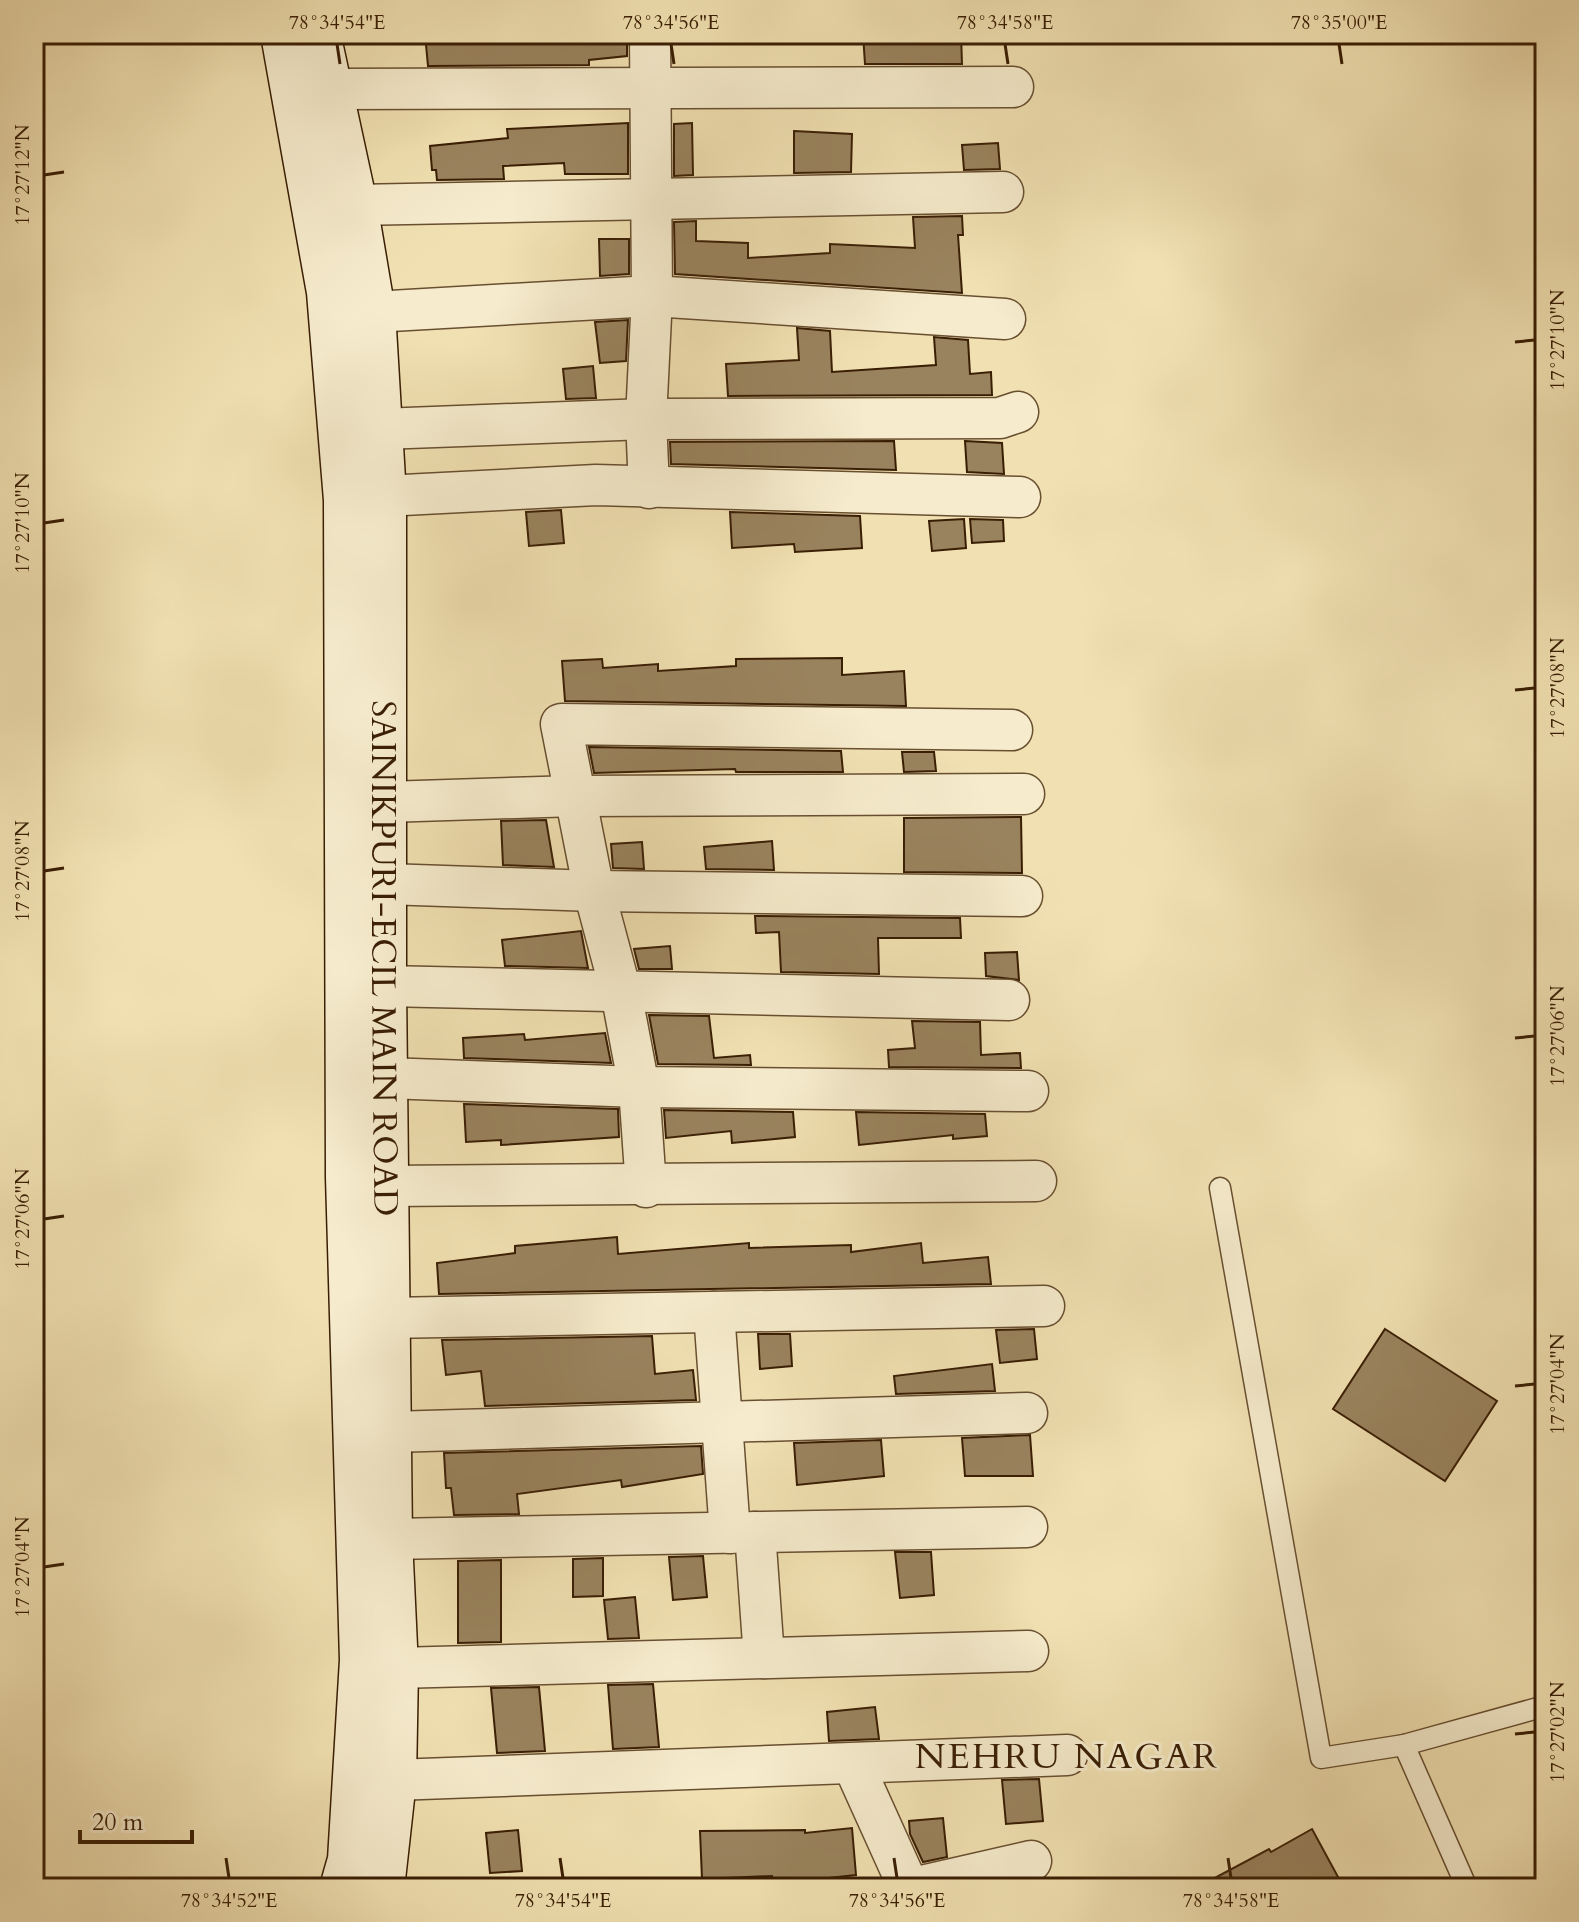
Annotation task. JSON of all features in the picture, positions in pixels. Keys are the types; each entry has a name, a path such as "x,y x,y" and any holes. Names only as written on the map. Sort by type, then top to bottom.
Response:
{"main road":[{"name":"SAINIKPURI-ECIL MAIN ROAD","path":"283,34 329,292 346,500 348,1177 362,1660 350,1860 342,1888"},
{"name":"SAINIKPURI-ECIL MAIN ROAD","path":"318,34 355,205 373,312 384,496 387,1318 391,1432 390,1539 396,1668 394,1780 382,1888"}],"street":[{"path":"649,488 646,419 652,296 650,34"},
{"path":"331,89 1013,87"},
{"path":"355,205 1003,192"},
{"path":"373,312 652,296 1005,319"},
{"path":"381,429 646,419 1000,418 1018,412"},
{"path":"384,496 596,485 1020,497"},
{"path":"646,1187 639,1087 621,992 594,891 561,724 1012,730"},
{"path":"386,802 575,796 1024,794"},
{"path":"386,884 594,891 1022,896"},
{"path":"384,986 1009,1000"},
{"path":"386,1078 639,1087 1028,1091"},
{"path":"388,1186 646,1187 1036,1181"},
{"path":"387,1318 1044,1306"},
{"path":"714,1312 723,1422 764,1658"},
{"path":"391,1432 1027,1413"},
{"path":"390,1539 1027,1527"},
{"path":"396,1668 1028,1651"},
{"path":"394,1780 1067,1755"},
{"path":"853,1764 911,1888 1031,1861"}],"lane":[{"path":"1220,1188 1321,1758 1404,1745 1545,1706"},
{"path":"1404,1745 1467,1888"}],"building":[{"path":"425,34 627,34 627,56 589,60 589,65 428,66"},
{"path":"863,34 961,34 962,64 865,64"},
{"path":"628,123 628,174 565,174 564,163 503,166 504,179 437,180 436,170 432,170 430,146 508,138 507,129"},
{"path":"692,123 693,175 674,176 674,124"},
{"path":"794,131 852,134 851,172 794,173"},
{"path":"998,143 1000,169 964,170 962,145"},
{"path":"962,216 963,235 958,235 962,293 675,274 674,222 696,221 696,241 748,243 748,258 830,253 830,244 915,248 913,217"},
{"path":"599,239 629,239 629,274 600,276"},
{"path":"628,320 626,361 600,363 595,322"},
{"path":"797,328 830,331 832,372 936,365 934,337 968,340 970,374 991,372 992,395 728,396 726,364 799,360"},
{"path":"593,366 596,398 566,399 563,369"},
{"path":"894,441 896,470 671,464 670,442"},
{"path":"965,441 1002,443 1004,474 967,472"},
{"path":"561,510 564,543 529,546 526,512"},
{"path":"730,512 860,516 862,548 795,552 794,544 732,548"},
{"path":"964,519 966,548 932,551 929,521"},
{"path":"970,519 1003,520 1004,541 972,543"},
{"path":"842,658 842,675 904,671 906,706 565,701 562,661 602,659 603,668 658,664 658,671 736,666 736,659"},
{"path":"589,747 841,751 843,772 736,772 735,769 594,773"},
{"path":"902,752 934,752 936,771 904,772"},
{"path":"1021,817 1022,873 904,872 904,818"},
{"path":"546,820 554,867 503,865 501,821"},
{"path":"772,841 774,870 706,869 704,847"},
{"path":"642,842 644,869 613,868 611,844"},
{"path":"755,916 960,918 961,938 878,938 879,974 781,972 779,932 756,933"},
{"path":"581,931 588,968 505,966 502,940"},
{"path":"670,946 672,969 639,969 634,949"},
{"path":"1017,952 1019,980 986,976 985,953"},
{"path":"649,1015 709,1016 714,1058 750,1055 751,1065 658,1064"},
{"path":"912,1021 980,1022 981,1055 1020,1053 1021,1068 889,1067 888,1050 915,1048"},
{"path":"605,1033 611,1063 464,1058 463,1038 524,1034 525,1040"},
{"path":"464,1104 618,1109 619,1137 501,1145 501,1140 466,1142"},
{"path":"664,1110 793,1112 795,1137 732,1143 731,1131 666,1138"},
{"path":"856,1112 985,1114 987,1136 953,1139 953,1135 859,1145"},
{"path":"617,1237 618,1254 749,1243 749,1248 851,1245 851,1252 921,1243 923,1263 988,1257 991,1284 439,1294 437,1263 515,1253 515,1246"},
{"path":"1034,1329 1037,1359 1000,1363 996,1330"},
{"path":"1385,1329 1497,1401 1445,1481 1333,1409"},
{"path":"758,1334 790,1334 792,1366 760,1369"},
{"path":"652,1336 655,1374 693,1370 696,1400 485,1406 481,1371 446,1375 442,1340"},
{"path":"992,1364 995,1391 896,1394 894,1376"},
{"path":"1030,1435 1033,1476 965,1476 962,1438"},
{"path":"881,1440 884,1476 797,1485 794,1443"},
{"path":"701,1446 703,1474 622,1487 621,1480 517,1494 519,1514 454,1515 451,1488 446,1488 444,1453"},
{"path":"895,1552 931,1552 934,1595 900,1598"},
{"path":"703,1556 707,1597 673,1600 669,1557"},
{"path":"603,1558 603,1596 573,1597 573,1559"},
{"path":"501,1560 501,1642 458,1643 458,1561"},
{"path":"635,1597 639,1638 608,1639 604,1600"},
{"path":"653,1684 659,1747 613,1749 608,1685"},
{"path":"539,1687 545,1751 497,1753 491,1688"},
{"path":"875,1707 879,1739 829,1741 827,1712"},
{"path":"1039,1779 1043,1821 1006,1824 1002,1780"},
{"path":"943,1818 947,1857 923,1862 910,1834 909,1821"},
{"path":"852,1828 856,1875 773,1884 772,1876 702,1879 700,1831 805,1830 805,1833"},
{"path":"1312,1829 1344,1888 1196,1888 1269,1849 1271,1852"},
{"path":"518,1830 522,1871 490,1873 486,1833"}],"district":[{"name":"NEHRU NAGAR","path":"1067,1755"}]}
